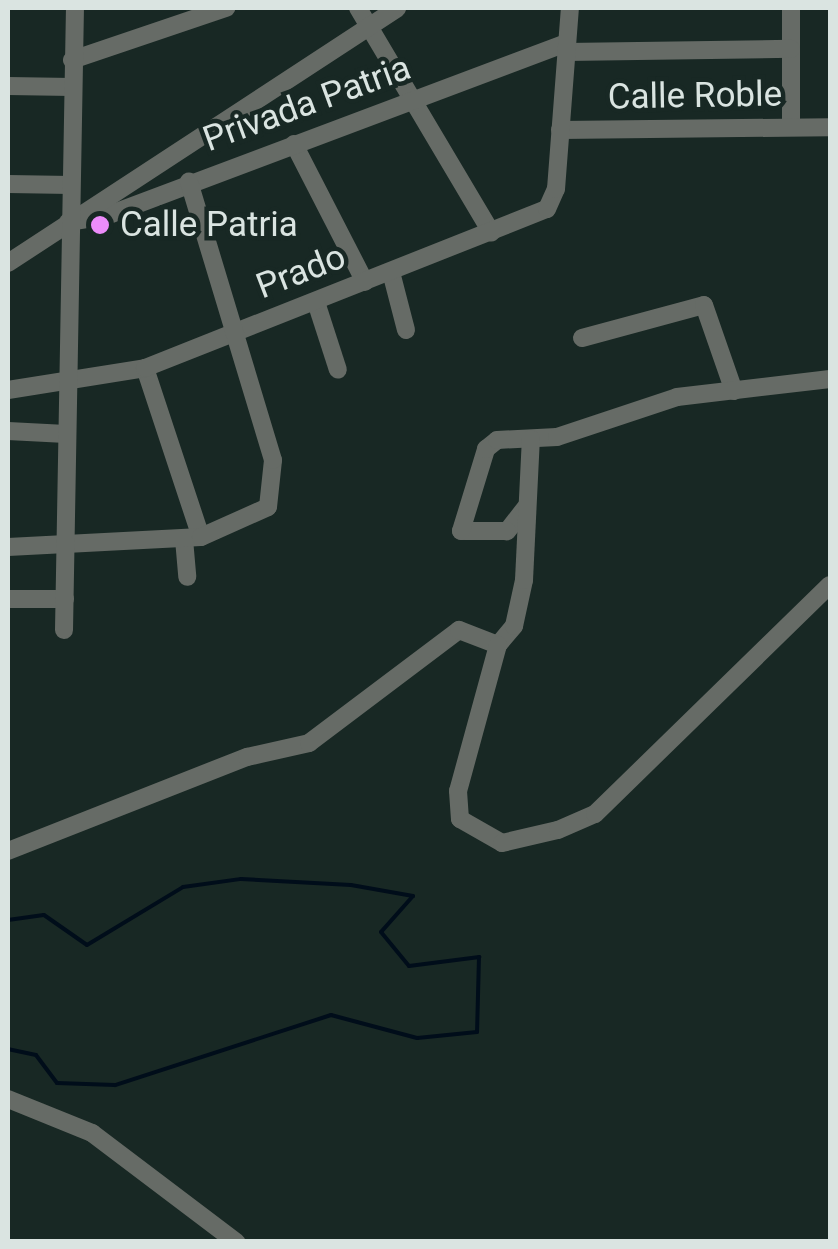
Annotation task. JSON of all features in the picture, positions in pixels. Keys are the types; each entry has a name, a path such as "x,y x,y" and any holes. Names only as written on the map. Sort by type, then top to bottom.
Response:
{"street":[{"path":"64,630 74,8"},
{"path":"72,60 226,8"},
{"path":"358,8 491,232"},
{"path":"8,263 397,8"},
{"path":"560,130 570,8"},
{"path":"791,8 791,127"},
{"name":"Privada Patria","path":"68,222 566,48 791,50"},
{"path":"8,86 72,86"},
{"name":"Calle Roble","path":"560,130 830,127"},
{"name":"Prado","path":"8,390 66,388 145,368 491,232 552,202 560,130"},
{"path":"294,144 366,282"},
{"path":"8,546 67,548 193,538 238,527 268,506 276,476 190,180"},
{"path":"8,184 71,185"},
{"path":"392,272 406,330"},
{"path":"316,302 338,370"},
{"path":"582,338 704,304 734,392"},
{"path":"145,368 193,538 187,576"},
{"path":"526,507 507,532 460,532 486,450 677,398 830,379"},
{"path":"8,432 66,434"},
{"path":"531,439 524,580 514,626 498,646 458,791 460,819 502,843 594,814 830,585"},
{"path":"8,598 65,599"},
{"path":"8,851 247,757 309,742 448,631 498,646"},
{"path":"8,1099 78,1124 236,1242"}],"waterway":[{"path":"8,920 44,915 87,945 183,887 241,879 351,885 413,896 381,932 409,966 479,957 477,1032 417,1038 331,1015 115,1085 57,1083 36,1055 8,1049"}],"place":[{"name":"Calle Patria","path":"100,225"}]}
